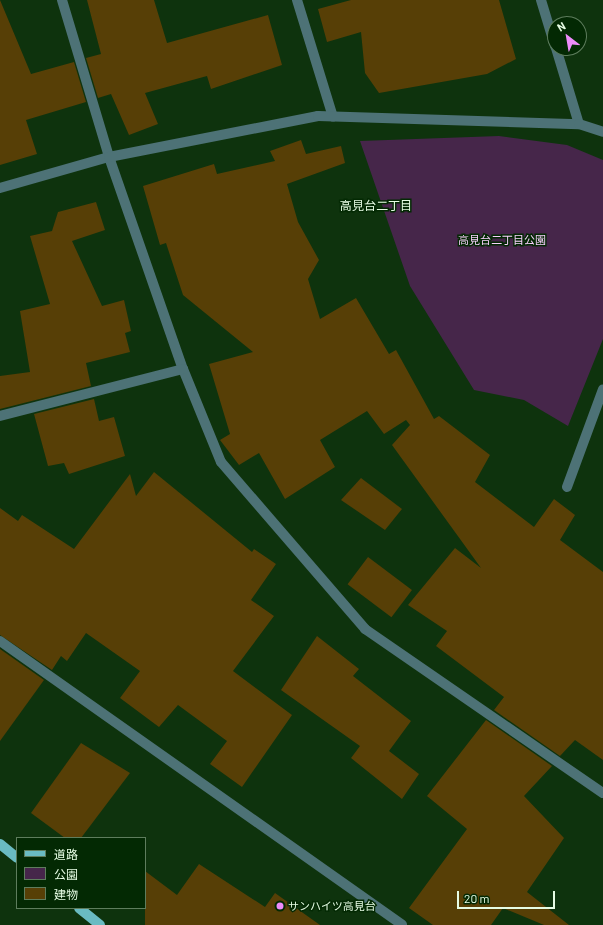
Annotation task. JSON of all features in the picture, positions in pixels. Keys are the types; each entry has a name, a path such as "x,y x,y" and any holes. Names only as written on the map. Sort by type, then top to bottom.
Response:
{"main road":[{"path":"0,844 16,857"},
{"path":"80,909 100,925"}],"street":[{"path":"62,0 109,157 184,369 221,462 365,629 603,793"},
{"path":"297,0 333,117"},
{"path":"541,0 547,20"},
{"path":"558,56 579,124"},
{"path":"0,188 109,157 318,116 579,124 603,132"},
{"path":"0,416 184,369"},
{"path":"567,486 603,389"},
{"path":"0,641 402,925"}],"green space":[{"name":"高見台二丁目公園","path":"499,136 567,145 603,160 603,339 568,426 524,400 474,390 410,286 360,141"}],"building":[{"path":"0,0 31,74 74,62 86,102 26,120 37,154 0,165"},
{"path":"87,0 154,0 167,43 268,15 282,65 211,89 207,76 145,93 158,124 129,135 111,94 98,98 86,58 101,54"},
{"path":"351,0 499,0 516,59 487,74 379,93 365,73 361,32 327,42 318,9"},
{"path":"301,140 306,154 341,146 345,163 287,184 298,222 319,260 308,279 320,319 356,298 389,354 396,350 434,419 439,416 490,455 475,482 534,527 554,499 575,515 560,540 603,572 603,760 575,740 560,756 494,710 504,697 436,646 447,631 408,605 455,548 481,568 392,445 410,425 406,420 384,434 367,411 320,440 335,467 285,499 259,453 239,465 220,440 230,434 209,364 253,352 183,295 166,243 160,245 143,186 214,164 217,174 275,161 270,151"},
{"path":"96,202 105,230 72,241 102,306 124,300 131,331 125,333 130,352 86,363 91,386 0,409 0,376 30,372 20,311 50,304 30,236 52,231 58,212"},
{"path":"94,399 99,421 114,417 125,456 69,474 64,463 48,466 34,414"},
{"path":"154,472 252,552 254,549 276,564 251,600 274,616 233,671 292,715 242,787 210,764 227,741 178,705 159,727 120,698 140,671 86,633 67,661 61,656 52,670 0,635 0,508 18,521 22,515 74,549 130,474 136,496"},
{"path":"361,478 402,509 385,530 341,500"},
{"path":"368,557 412,590 391,617 348,584"},
{"path":"317,636 359,669 353,676 411,721 389,751 419,774 402,799 351,758 360,746 281,690"},
{"path":"0,649 44,680 0,741"},
{"path":"486,720 552,766 524,796 564,838 527,892 569,925 544,925 503,908 491,925 433,925 409,908 467,829 427,796"},
{"path":"81,743 130,773 82,837 64,837 31,813"},
{"path":"199,864 265,907 275,893 320,925 145,925 146,872 177,895"}],"place":[{"name":"サンハイツ高見台","path":"280,906"}],"district":[{"name":"高見台二丁目","path":"376,206"}]}
